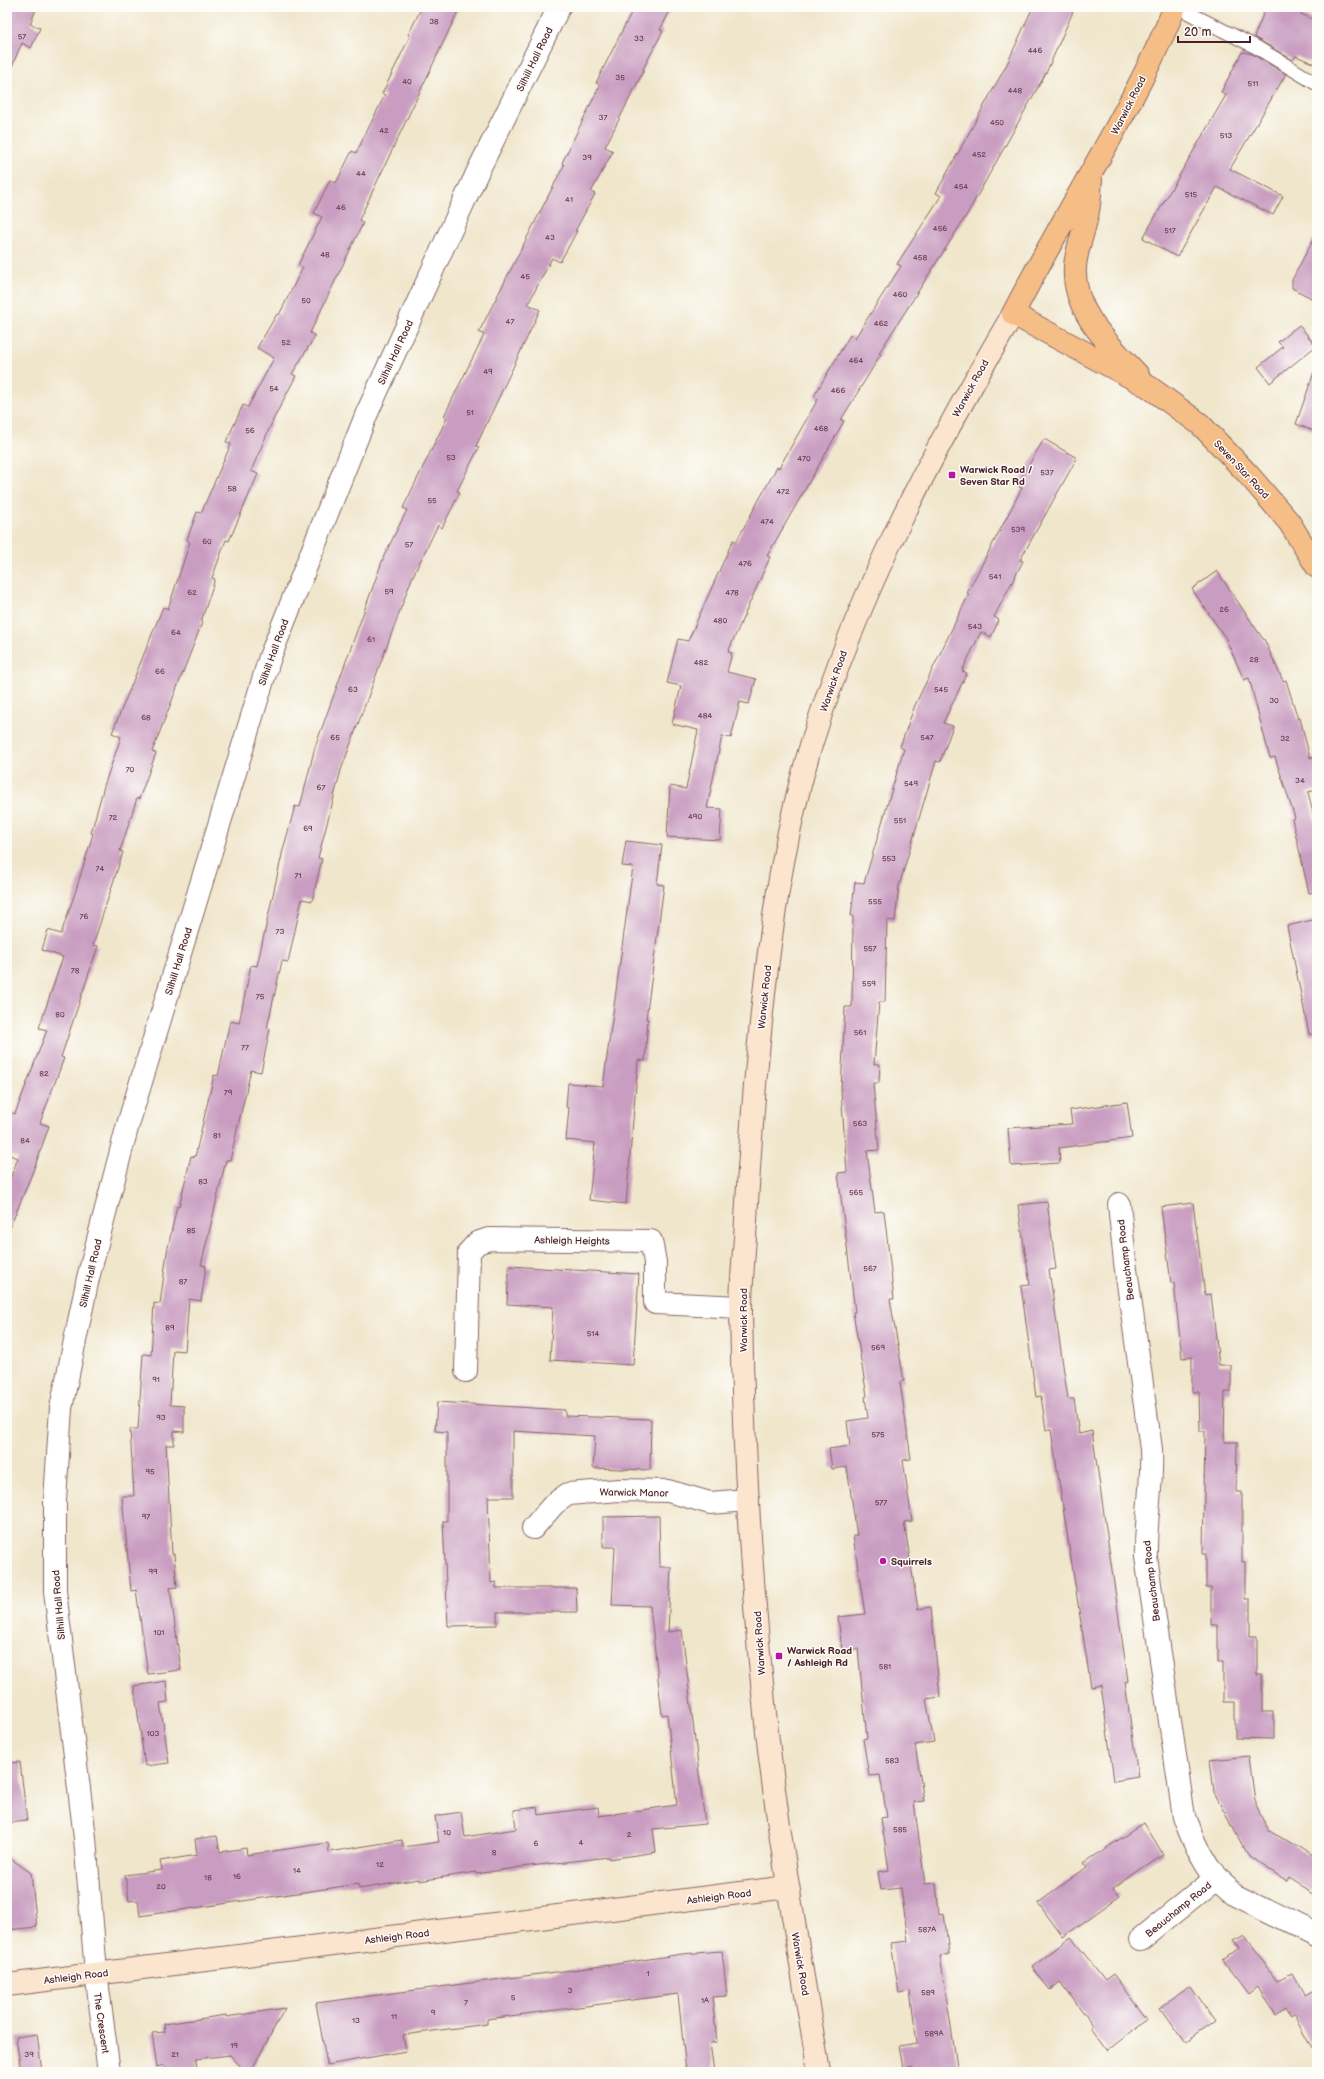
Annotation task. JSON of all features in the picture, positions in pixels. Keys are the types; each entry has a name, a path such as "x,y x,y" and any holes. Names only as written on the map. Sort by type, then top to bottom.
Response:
{"highway":[{"name":"Warwick Road","path":"1013,314 1035,270 1092,173 1134,94 1176,7"},
{"name":"Seven Star Road","path":"1092,173 1088,211 1075,267 1076,291 1087,316 1100,335 1149,387"},
{"name":"Seven Star Road","path":"1013,314 1149,387 1200,424 1248,473 1289,522 1317,567"}],"main road":[{"name":"Warwick Road","path":"819,2072 788,1887 763,1695 748,1500 741,1307 750,1146 764,982 776,899 793,818 811,747 836,671 864,597 948,428 1013,314"},
{"name":"Ashleigh Road","path":"7,1985 788,1887"}],"street":[{"name":"Silhill Hall Road","path":"96,1973 84,1838 54,1591 55,1500 61,1408 88,1278 127,1128 270,657 367,413 478,170 559,7"},
{"name":"Beauchamp Road","path":"1119,1204 1126,1270 1151,1449 1152,1473 1145,1531 1147,1565 1184,1817 1204,1863 1216,1878 1234,1894 1317,1935"},
{"name":"Ashleigh Heights","path":"466,1371 469,1252 477,1243 489,1239 651,1242 655,1262 655,1303 741,1307"},
{"name":"Warwick Manor","path":"533,1528 554,1504 568,1494 618,1490 668,1491 710,1503 748,1500"},
{"name":"Beauchamp Road","path":"1140,1940 1216,1878"},
{"name":"The Crescent","path":"96,1973 109,2072"}],"lane":[{"path":"1176,7 1256,46 1317,84"}],"building":[{"path":"7,7 37,7 30,24 40,28 31,48 22,43 7,77"},
{"path":"422,7 460,7 359,220 363,223 310,333 315,336 292,374 296,376 274,418 251,471 258,474 229,541 226,540 212,578 215,579 201,622 202,623 152,752 156,753 139,799 137,798 120,851 123,852 93,945 98,946 61,1057 64,1058 40,1123 49,1126 35,1166 9,1230 7,1229 7,1187 18,1158 7,1154 7,1111 15,1114 47,1030 39,1028 63,957 42,950 48,930 61,934 76,890 93,834 91,833 104,786 121,737 112,733 163,607 168,609 190,542 187,540 197,512 201,513 231,444 226,442 243,405 248,407 274,358 257,348 277,314 279,315 303,267 298,265 322,217 314,213 330,180 336,183 352,151 356,153 385,95 382,94 410,36 408,35"},
{"path":"634,7 672,7 660,30 663,31 605,147 613,151 591,192 595,194 560,262 552,258 528,304 540,310 476,446 479,447 457,491 460,492 442,528 438,525 412,578 341,770 318,858 322,859 312,901 302,899 288,962 282,961 267,1028 270,1029 261,1072 251,1070 230,1160 226,1160 201,1265 206,1266 201,1301 189,1299 185,1351 173,1350 170,1405 184,1406 184,1432 174,1431 174,1445 166,1445 172,1554 174,1554 177,1587 170,1588 181,1670 148,1674 136,1590 131,1591 122,1496 134,1496 130,1429 138,1429 143,1354 151,1355 154,1303 160,1304 167,1252 177,1206 179,1207 191,1156 195,1157 214,1075 218,1076 230,1021 239,1023 251,965 257,966 283,850 295,806 300,807 315,747 384,556 407,510 403,508 447,418 444,416 484,335 479,332 564,165 562,163 600,85 596,83"},
{"path":"1033,7 1075,7 1047,71 966,216 879,353 881,354 841,420 844,421 767,556 770,557 728,652 732,653 727,672 756,679 749,704 740,702 731,738 722,736 707,808 722,809 720,840 667,837 670,786 686,789 698,730 672,724 681,686 667,683 678,639 688,641 733,540 736,542 777,467 779,468 818,399 814,396 850,335 855,338 901,266 897,264 941,196 936,193 1007,64"},
{"path":"1266,7 1285,7 1317,21 1317,65 1296,56 1293,60 1254,37"},
{"path":"1242,52 1252,54 1286,74 1230,169 1283,196 1273,215 1217,187 1177,257 1143,238 1226,95 1221,92"},
{"path":"1317,232 1317,301 1292,288 1292,280"},
{"path":"1299,325 1316,346 1270,383 1258,367 1283,347 1278,342"},
{"path":"1314,372 1317,372 1317,432 1296,424"},
{"path":"1044,439 1077,458 1020,560 1023,561 994,617 999,620 991,637 981,632 962,671 967,673 943,723 953,726 940,762 936,761 899,886 895,921 887,920 885,1002 879,1002 874,1064 880,1064 879,1083 873,1083 879,1150 867,1151 875,1212 884,1211 894,1299 890,1299 904,1381 900,1382 911,1459 903,1460 912,1521 904,1522 918,1609 931,1607 940,1697 926,1699 934,1742 915,1745 924,1801 914,1802 925,1884 936,1883 939,1914 944,1913 949,1954 940,1956 958,2072 913,2072 912,2066 903,2068 899,2046 917,2043 910,1991 899,1993 891,1943 908,1941 901,1888 881,1890 878,1872 889,1870 881,1818 887,1817 880,1775 869,1776 863,1739 867,1738 858,1649 842,1650 838,1617 865,1614 853,1536 857,1536 847,1467 832,1469 829,1449 850,1446 847,1421 868,1418 865,1397 867,1396 853,1312 855,1312 838,1173 847,1172 841,1090 845,1007 852,1007 853,916 851,916 855,882 864,883 904,749 900,747 915,705 969,594 967,593 1022,488 1017,485"},
{"path":"1217,571 1264,639 1283,681 1286,680 1298,719 1300,718 1310,758 1313,757 1317,770 1317,790 1308,792 1317,831 1317,892 1309,893 1292,819 1295,818 1275,757 1270,758 1249,678 1244,680 1226,639 1192,589"},
{"path":"626,841 662,845 657,884 664,885 646,1019 648,1019 645,1061 638,1060 626,1204 589,1200 595,1143 566,1140 569,1108 566,1107 568,1083 603,1086 633,867 622,866"},
{"path":"1317,919 1317,1034 1309,1034 1287,926"},
{"path":"1127,1102 1132,1138 1059,1148 1060,1163 1011,1166 1008,1128 1072,1124 1070,1110"},
{"path":"1047,1202 1056,1269 1049,1270 1068,1399 1074,1399 1079,1434 1092,1431 1128,1681 1125,1682 1138,1777 1114,1781 1101,1685 1091,1687 1051,1430 1046,1430 1041,1396 1036,1397 1021,1286 1030,1285 1018,1205"},
{"path":"1193,1203 1205,1295 1211,1294 1219,1365 1231,1365 1231,1392 1225,1392 1224,1442 1237,1442 1236,1492 1242,1492 1242,1562 1245,1562 1245,1599 1250,1599 1250,1636 1257,1636 1257,1675 1262,1675 1262,1712 1274,1712 1274,1739 1235,1738 1235,1702 1223,1702 1223,1662 1218,1662 1218,1625 1211,1625 1211,1588 1206,1588 1206,1554 1203,1554 1205,1431 1200,1431 1199,1392 1192,1392 1192,1357 1182,1358 1174,1283 1171,1283 1161,1207"},
{"path":"509,1266 639,1274 633,1365 550,1360 553,1307 507,1304"},
{"path":"437,1402 565,1410 565,1416 651,1419 650,1470 593,1468 595,1436 513,1431 513,1497 488,1497 491,1583 496,1582 496,1588 576,1588 577,1612 497,1612 497,1625 448,1626 443,1521 447,1521 447,1432 435,1431"},
{"path":"659,1516 660,1567 671,1567 668,1632 682,1630 705,1824 653,1829 656,1852 609,1859 609,1857 521,1867 476,1874 476,1872 419,1881 419,1879 359,1889 358,1884 140,1916 138,1900 129,1901 125,1875 162,1870 160,1861 197,1855 195,1839 217,1836 220,1852 246,1848 247,1855 328,1843 329,1852 402,1840 403,1847 439,1842 435,1816 461,1812 465,1837 516,1829 514,1810 537,1807 538,1815 598,1807 599,1816 677,1805 667,1714 662,1715 650,1606 612,1605 615,1547 603,1547 603,1517"},
{"path":"166,1681 168,1702 160,1703 169,1763 145,1766 134,1686"},
{"path":"1249,1756 1255,1802 1269,1830 1317,1860 1317,1894 1289,1877 1287,1881 1248,1856 1214,1792 1210,1760"},
{"path":"20,1762 27,1821 7,1823 7,1763"},
{"path":"1144,1823 1163,1854 1113,1888 1120,1896 1063,1937 1038,1903 1087,1867 1084,1863"},
{"path":"7,1856 31,1873 37,1927 7,1930"},
{"path":"1244,1936 1279,1982 1292,1975 1303,1995 1317,1987 1317,2055 1295,2015 1291,2018 1286,2009 1275,2016 1258,1985 1248,1993 1224,1961 1239,1950 1234,1942"},
{"path":"1071,1937 1105,1980 1113,1974 1148,2019 1108,2050 1091,2027 1093,2025 1060,1982 1050,1990 1032,1967"},
{"path":"722,1951 727,1996 712,1997 717,2042 710,2043 714,2072 686,2072 678,1994 487,2019 487,2024 403,2035 406,2051 327,2065 316,2003 610,1965 682,1954"},
{"path":"1191,1986 1215,2021 1185,2042 1160,2007"},
{"path":"285,2008 252,2069 243,2069 230,2055 196,2059 197,2072 165,2072 165,2065 157,2067 152,2033 165,2032 164,2024"},
{"path":"37,2034 42,2072 21,2072 16,2037"}],"place":[{"name":"Warwick Road / Seven Star Rd","path":"952,475"},
{"name":"Squirrels","path":"883,1561"},
{"name":"Warwick Road / Ashleigh Rd","path":"779,1656"}]}
